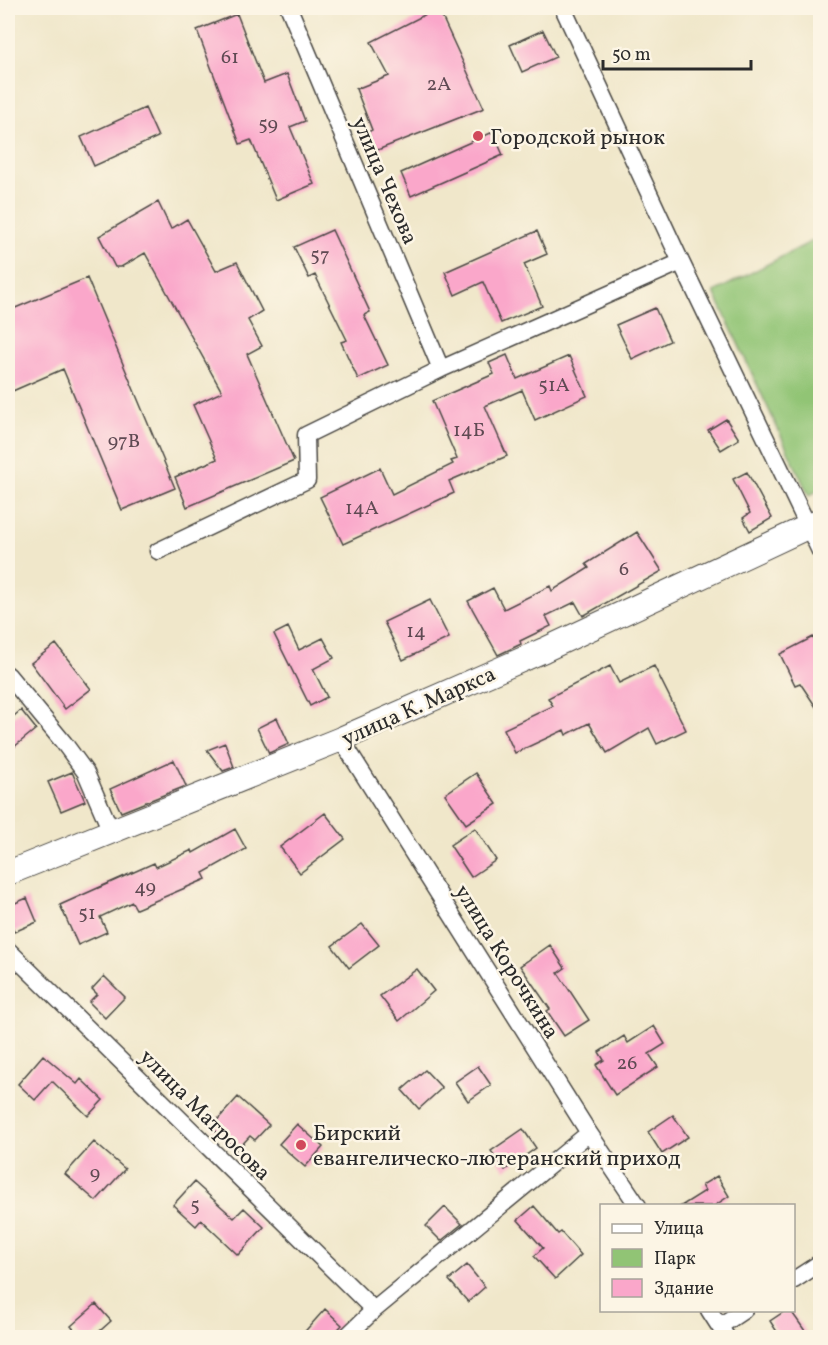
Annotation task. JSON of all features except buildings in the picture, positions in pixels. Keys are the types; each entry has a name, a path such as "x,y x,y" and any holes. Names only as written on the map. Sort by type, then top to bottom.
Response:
{"main road":[{"name":"улица К. Маркса","path":"8,873 341,739 814,525"}],"street":[{"name":"улица Чехова","path":"289,8 441,369"},
{"path":"563,8 681,262 814,525 820,551"},
{"path":"158,551 307,480 306,435 441,369 681,262"},
{"path":"8,675 86,773 111,831"},
{"name":"улица Корочкина","path":"341,739 589,1133 637,1204"},
{"name":"улица Матросова","path":"8,950 374,1310"},
{"path":"345,1338 374,1310 589,1133"},
{"path":"795,1279 820,1263"},
{"path":"710,1312 724,1332 743,1312"}],"green space":[{"path":"820,237 820,489 809,496 714,292"}],"place":[{"name":"Городской рынок","path":"478,136"},
{"name":"Бирский евангелическо-лютеранский приход","path":"301,1145"}]}
